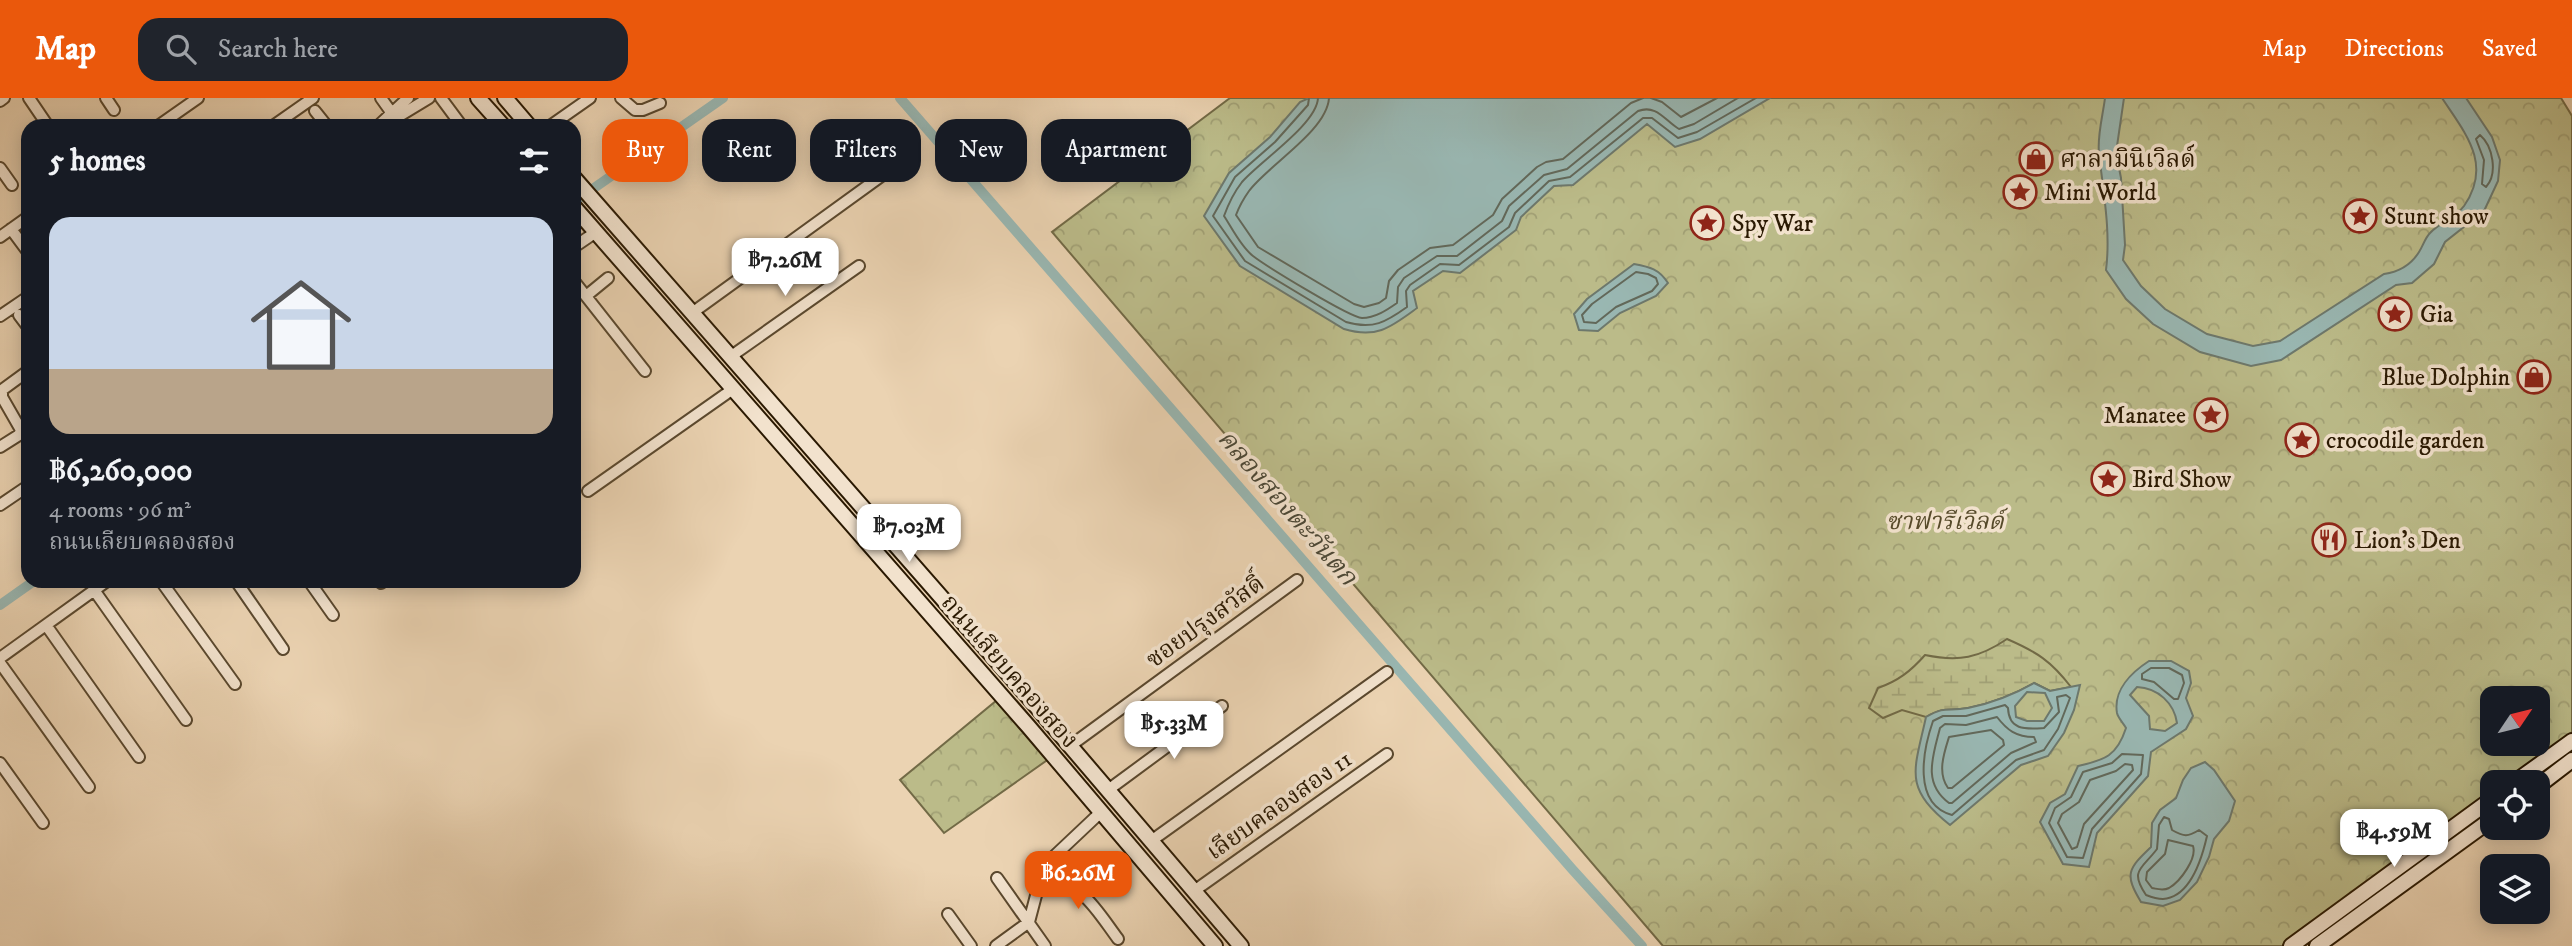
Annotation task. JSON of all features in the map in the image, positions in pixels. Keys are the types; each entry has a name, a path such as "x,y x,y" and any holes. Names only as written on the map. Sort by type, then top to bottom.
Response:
{"main road":[{"path":"478,98 497,119"},
{"path":"505,98 523,119"},
{"name":"ถนนเลียบคลองสอง","path":"581,186 1241,946"},
{"name":"ถนนเลียบคลองสอง","path":"581,215 1215,946"},
{"path":"2532,770 2572,741"},
{"path":"2550,777 2572,760"},
{"path":"2291,946 2480,808"},
{"path":"2317,946 2480,828"}],"street":[{"path":"29,98 43,119"},
{"path":"106,98 114,110"},
{"path":"168,119 198,98"},
{"path":"283,119 313,98"},
{"path":"381,98 390,119"},
{"path":"392,119 408,98"},
{"path":"394,119 429,98"},
{"path":"441,98 457,119"},
{"path":"560,119 590,98"},
{"path":"621,98 635,110 643,110 660,103"},
{"path":"316,111 322,119"},
{"path":"0,167 12,185"},
{"path":"692,313 873,182"},
{"path":"0,237 21,222"},
{"path":"11,229 21,243"},
{"path":"581,242 596,232"},
{"path":"730,357 859,266"},
{"path":"586,296 608,278"},
{"path":"581,290 645,370"},
{"path":"0,316 21,302"},
{"path":"0,447 19,435 21,430 2,397 1,389 21,376"},
{"path":"588,491 733,389"},
{"path":"0,505 21,491"},
{"name":"ซอยปรุงสวัสดิ์","path":"1070,746 1297,580"},
{"path":"89,788 0,660 97,588"},
{"path":"166,588 235,684"},
{"path":"241,588 283,649"},
{"path":"314,588 333,615"},
{"path":"94,590 186,720"},
{"path":"46,625 139,757"},
{"path":"1151,841 1387,672"},
{"path":"1108,790 1222,706"},
{"name":"เลียบคลองสอง 11","path":"1194,891 1387,754"},
{"path":"0,764 43,823"},
{"path":"996,946 1029,922 1048,862 1101,812"},
{"path":"1043,875 1074,887 1087,897 1118,939"},
{"path":"997,878 1045,946"},
{"path":"948,914 971,946"}],"green space":[{"name":"ซาฟารีเวิลด์","path":"1230,98 2561,98 2572,116 2572,732 2550,748 2550,686 2480,686 2480,756 2540,756 2521,770 2480,770 2480,801 2285,946 1663,946 1052,232 1118,182 1191,182 1191,127"},
{"path":"2007,639 2043,658 2071,687 2050,691 2034,683 1994,701 1968,708 1943,710 1926,717 1902,710 1883,718 1869,708 1878,688 1904,675 1925,655 1968,657"},
{"path":"1002,696 1053,756 944,833 900,780"}],"water":[{"path":"1309,98 1770,98 1700,139 1675,147 1647,124 1573,185 1554,186 1521,217 1516,230 1460,273 1443,271 1413,291 1417,308 1391,326 1366,333 1344,329 1240,266 1204,216 1229,173 1270,137 1300,102"},
{"path":"2105,98 2124,98 2116,153 2121,178 2125,245 2123,260 2141,286 2165,309 2207,334 2253,346 2280,341 2384,274 2404,267 2416,257 2430,233 2464,206 2472,191 2476,163 2467,136 2442,98 2466,98 2492,137 2500,160 2498,181 2484,211 2445,242 2434,264 2412,283 2396,285 2281,360 2251,366 2200,352 2153,324 2126,299 2106,270 2107,226 2099,146"},
{"path":"1634,264 1654,269 1668,283 1656,296 1620,313 1598,331 1579,330 1574,314 1587,299"},
{"path":"2149,661 2171,661 2189,671 2191,683 2186,698 2193,716 2186,729 2151,752 2148,776 2097,833 2089,867 2063,864 2040,822 2050,803 2065,794 2078,766 2103,759 2118,745 2126,728 2117,713 2118,697 2125,682","holes":["2137,687 2145,688 2169,703 2177,723 2165,731 2150,729 2149,716 2130,695"]},
{"path":"2034,683 2050,691 2080,685 2074,710 2064,733 2048,756 2021,765 1950,825 1925,800 1916,777 1918,752 1926,717 1943,710 1985,704","holes":["2027,692 2045,693 2052,708 2044,721 2027,721 2016,717 2015,706"]},
{"path":"2205,762 2214,770 2235,801 2229,821 2214,839 2197,882 2180,900 2163,906 2141,902 2132,885 2131,872 2137,861 2151,847 2152,823 2160,810 2176,798 2191,768"}],"waterway":[{"path":"581,197 723,98"},
{"name":"คลองสองตะวันตก","path":"900,98 1642,946"},
{"path":"0,605 24,588"}],"place":[{"name":"ศาลามินิเวิลด์","path":"2036,159"},
{"name":"Mini World","path":"2020,192"},
{"name":"Stunt show","path":"2360,216"},
{"name":"Spy War","path":"1707,223"},
{"name":"Gia","path":"2395,314"},
{"name":"Blue Dolphin","path":"2534,377"},
{"name":"Manatee","path":"2211,415"},
{"name":"crocodile garden","path":"2302,440"},
{"name":"Bird Show","path":"2108,479"},
{"name":"Lion's Den","path":"2329,540"}]}
